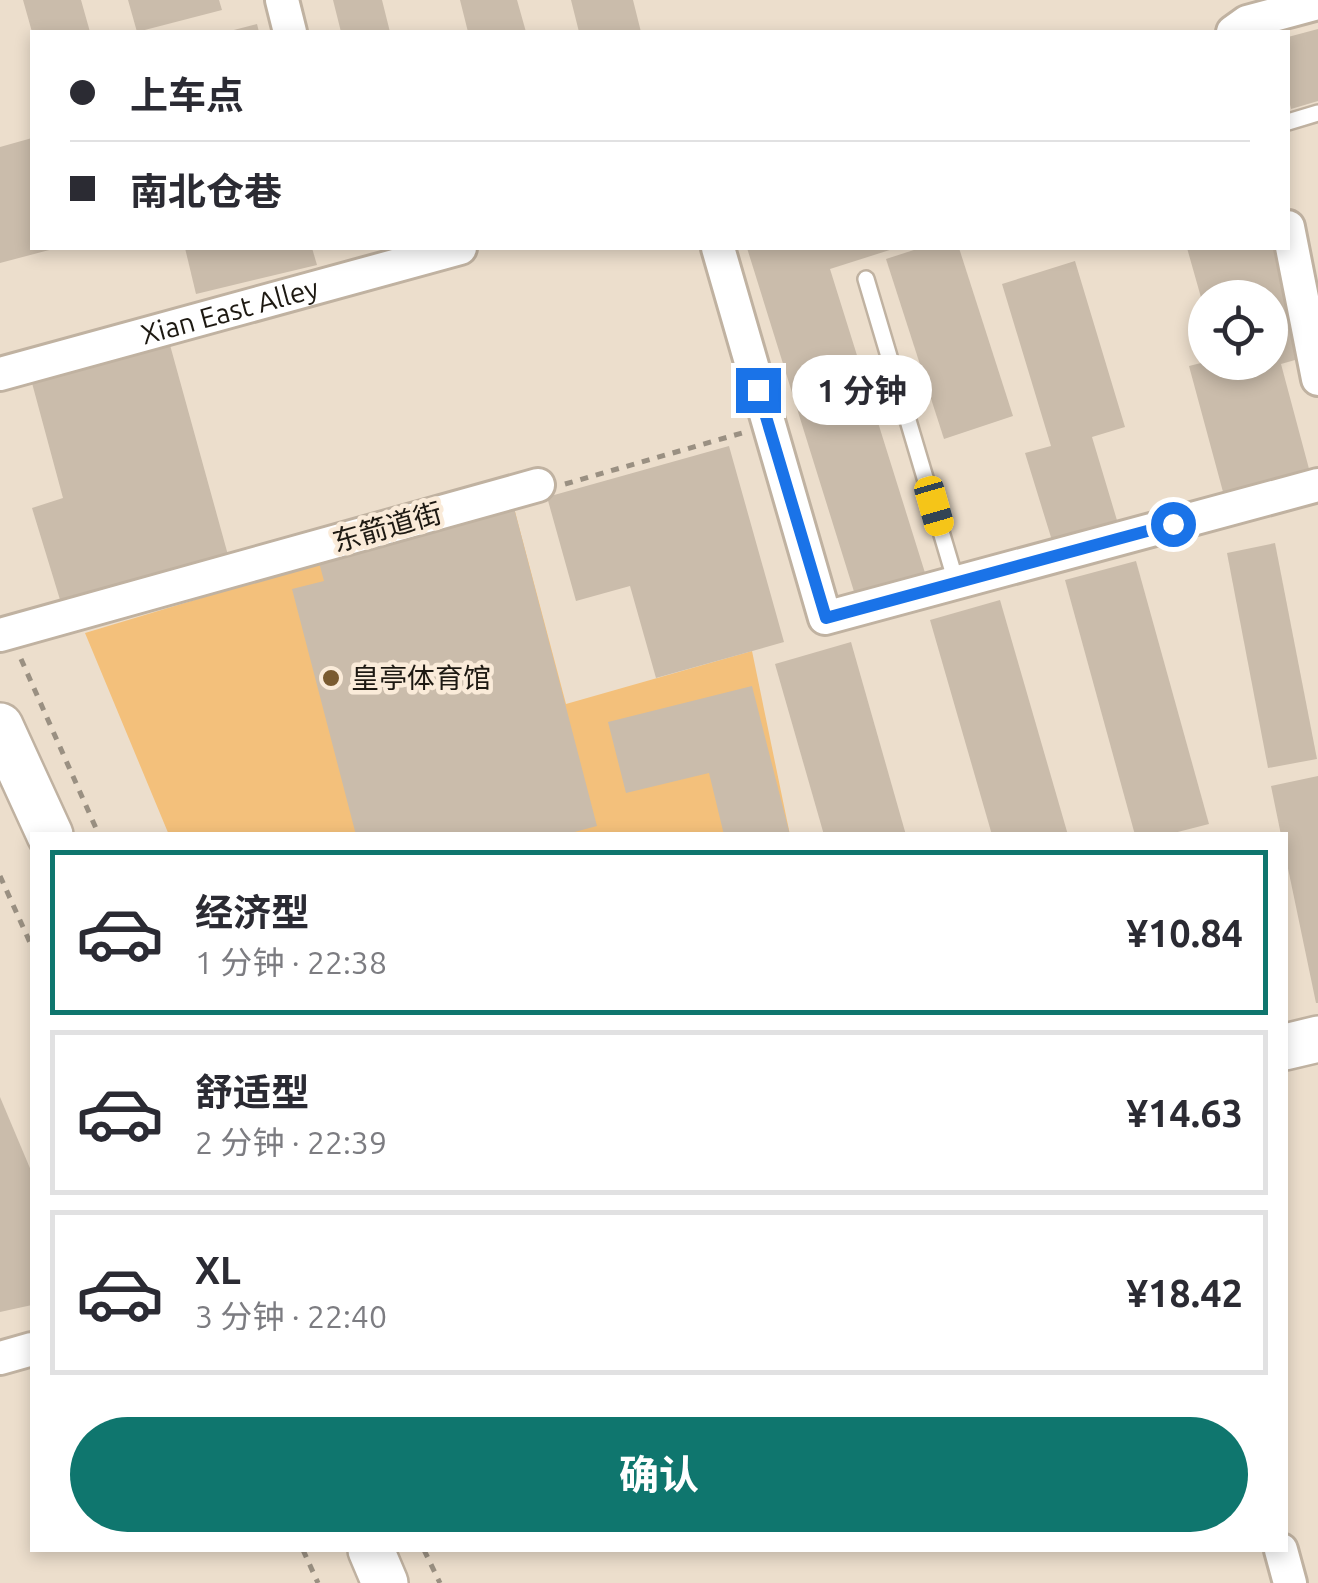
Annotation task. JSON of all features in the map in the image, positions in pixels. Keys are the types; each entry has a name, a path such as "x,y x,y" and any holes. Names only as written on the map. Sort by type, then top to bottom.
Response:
{"main road":[{"path":"0,726 49,832"},
{"path":"1288,1046 1318,1039"},
{"path":"371,1552 385,1583"}],"street":[{"path":"282,0 290,30"},
{"path":"1229,0 1235,30"},
{"path":"1237,30 1246,22 1318,3"},
{"path":"1290,237 1318,379"},
{"name":"Xian East Alley","path":"0,374 345,263 445,250"},
{"path":"719,250 826,618 1318,484"},
{"name":"东箭道街","path":"5,634 538,485"},
{"path":"0,1358 30,1350"},
{"path":"1281,1552 1290,1583"}],"lane":[{"path":"1290,121 1318,113"},
{"path":"866,279 956,582"}],"path":[{"path":"538,485 540,491 769,425"},
{"path":"5,634 98,832"},
{"path":"0,876 30,943"},
{"path":"304,1552 318,1583"},
{"path":"425,1552 440,1583"}],"shaded area":[{"name":"皇亭体育馆","path":"513,504 566,704 752,651 789,832 168,832 85,633"}],"building":[{"path":"23,0 81,0 89,30 31,30"},
{"path":"128,0 219,0 222,10 145,30 136,30"},
{"path":"333,0 382,0 390,30 340,30"},
{"path":"460,0 517,0 525,30 468,30"},
{"path":"571,0 633,0 640,30 578,30"},
{"path":"257,24 258,30 234,30"},
{"path":"1318,29 1318,101 1291,109 1290,105 1290,36"},
{"path":"30,139 30,250 49,250 0,263 0,147"},
{"path":"185,250 313,250 317,265 196,294"},
{"path":"748,250 890,250 830,269 926,576 856,598"},
{"path":"914,250 960,250 1013,416 944,439 886,259"},
{"path":"1188,250 1280,250 1288,280 1196,280"},
{"path":"1075,261 1125,427 1092,437 1119,527 1054,547 1025,453 1051,446 1002,284"},
{"path":"1288,280 1309,356 1288,362"},
{"path":"170,345 228,555 61,603 32,508 63,498 32,383"},
{"path":"1193,380 1285,380 1312,480 1226,503"},
{"path":"729,446 784,642 656,678 630,586 576,601 547,497"},
{"path":"513,504 597,826 574,832 355,832 292,589 324,581 317,555"},
{"path":"1275,543 1317,759 1268,768 1227,553"},
{"path":"1136,561 1209,824 1178,832 1134,832 1065,580"},
{"path":"1000,600 1067,832 991,832 930,620"},
{"path":"851,642 905,832 823,832 775,664"},
{"path":"752,686 789,832 723,832 709,773 626,793 608,722"},
{"path":"1318,776 1318,1003 1288,868 1288,832 1280,832 1271,786"},
{"path":"0,1097 30,1168 30,1305 0,1312"}],"place":[{"name":"皇亭体育馆","path":"331,678"}],"route":[{"path":"758,390 826,618 1173,524"}]}
